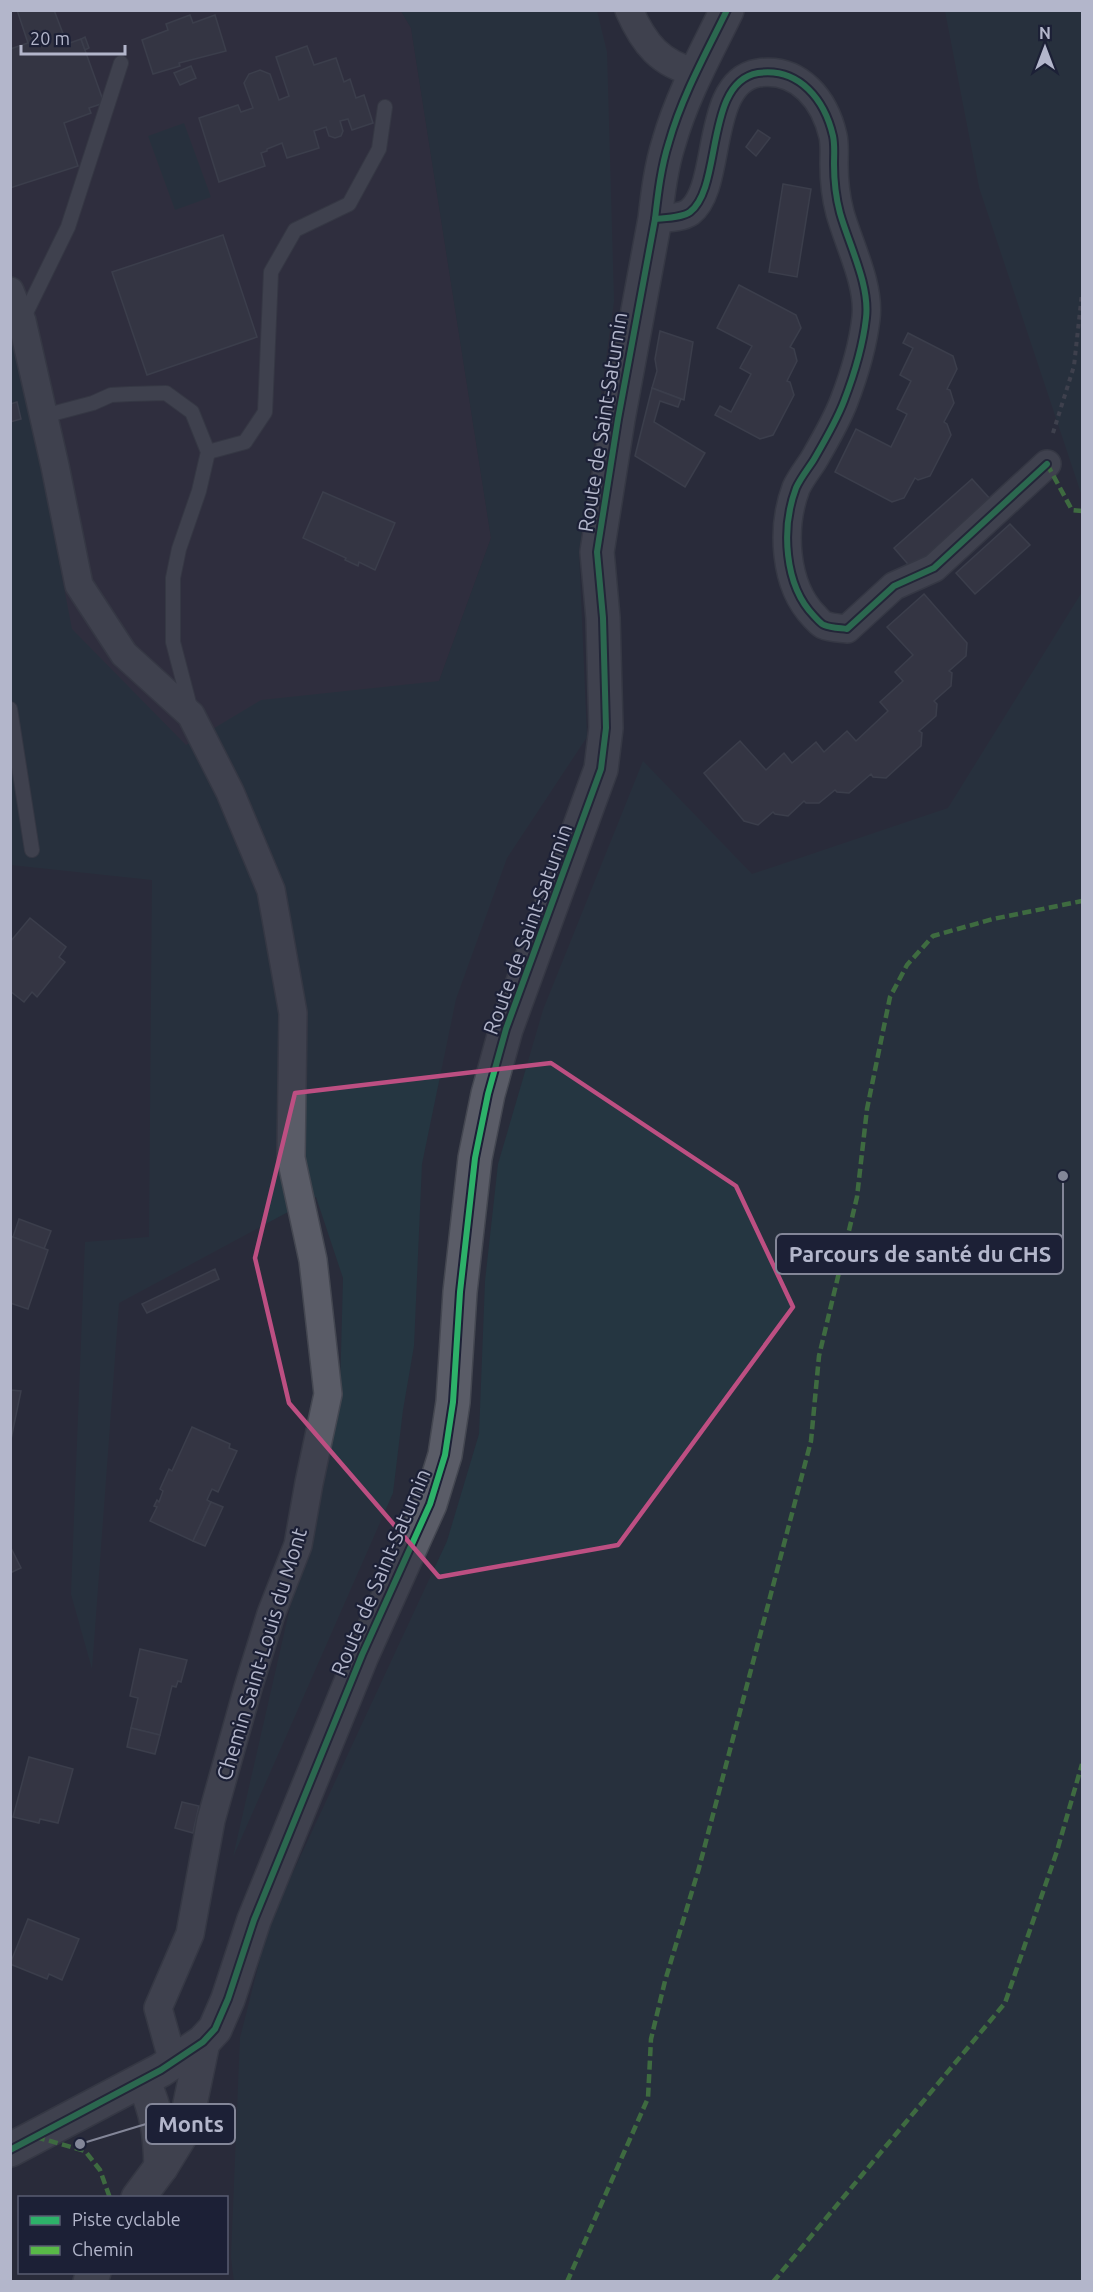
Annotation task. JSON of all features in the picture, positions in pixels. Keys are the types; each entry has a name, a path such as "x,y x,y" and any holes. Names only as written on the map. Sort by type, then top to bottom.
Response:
{"street":[{"path":"629,10 654,52 676,67 697,73"},
{"name":"Route de Saint-Saturnin","path":"10,2150 143,2080 203,2042 215,2029 228,1999 254,1920 363,1655 430,1504 445,1455 453,1402 460,1292 475,1158 488,1094 507,1029 601,770 606,728 603,618 597,552 658,186 669,141 697,73 727,10"},
{"path":"654,219 688,214 702,198 720,119 728,97 743,80 757,73 769,73 788,76 812,90 821,104 834,138 834,167 839,210 862,281 866,316 860,351 844,401 821,447 797,487 788,517 788,546 792,577 803,605 823,625 847,629 894,586 934,568 1047,464"},
{"name":"Chemin Saint-Louis du Mont","path":"10,291 22,321 79,585 124,654 191,715 230,792 272,890 293,1013 291,1158 313,1260 328,1394 298,1545 248,1688 211,1820 190,1934 158,2008 173,2062 191,2107"},
{"path":"139,2196 185,2128 203,2042"},
{"path":"143,2080 155,2108 159,2129 161,2167"}],"lane":[{"path":"22,321 68,227 121,63"},
{"path":"208,452 245,442 265,412 272,272 295,230 349,204 379,149 385,107"},
{"path":"44,416 93,403 111,395 166,393 192,412 208,452 199,491 179,549 173,578 173,642 191,715"},
{"path":"10,709 32,850"}],"path":[{"path":"1047,464 1053,435 1074,366 1083,293"}],"highlighted area":[{"path":"551,1063 736,1186 793,1307 618,1545 439,1577 289,1403 255,1258 295,1093"}],"shaded area":[{"path":"10,11 401,11 411,28 491,538 439,681 153,761 11,655"},
{"path":"401,11 597,11 607,52 614,301 579,552 587,737 507,858 456,999 422,1164 414,1346 403,1410 393,1493 233,1857 340,1389 343,1278 316,1197 119,1303 92,1669 71,1594 85,1242 149,1237 152,880 11,865 10,327 19,352 72,629 186,745 261,700 439,681 491,538 411,28"},
{"path":"945,11 1082,11 1082,496 979,187"},
{"path":"184,123 211,197 175,210 148,136"},
{"path":"1082,592 1082,2281 234,2282 231,2257 240,2038 269,1924 447,1541 479,1434 485,1281 498,1164 543,1010 643,761 752,874 948,808"}],"building":[{"path":"17,10 54,10 67,44 81,39 104,103 89,108 91,113 64,123 78,166 10,188 10,49 28,43"},
{"path":"190,15 193,23 215,15 226,51 179,63 180,66 153,74 142,40 168,30 166,24"},
{"path":"85,37 89,48 85,50 81,39"},
{"path":"307,46 314,65 336,58 344,82 350,79 356,98 364,95 373,123 352,130 348,119 340,121 343,131 341,136 335,138 329,136 326,127 314,131 319,148 287,158 282,143 261,153 265,166 219,182 199,118 238,105 241,112 253,108 244,83 249,74 260,70 270,74 279,100 289,96 276,57"},
{"path":"191,66 196,78 180,85 174,73"},
{"path":"758,130 770,138 756,156 746,147"},
{"path":"783,184 811,189 797,277 769,272"},
{"path":"223,235 257,337 147,375 112,272"},
{"path":"739,285 796,315 801,328 790,347 794,349 797,361 787,381 790,382 794,395 773,435 760,439 715,415 720,406 731,412 751,374 740,368 752,346 717,328"},
{"path":"660,331 693,342 684,400 652,388 657,371 655,359"},
{"path":"908,333 953,356 957,369 947,389 950,390 954,403 944,422 951,435 930,476 918,480 915,478 904,498 892,502 835,472 856,429 891,447 907,414 897,409 911,381 900,375 913,348 903,343"},
{"path":"652,388 681,399 678,407 660,401 654,422 705,453 685,487 635,456"},
{"path":"17,402 21,419 10,422 10,404"},
{"path":"972,479 991,500 913,570 894,548"},
{"path":"323,492 395,523 375,570 359,562 358,566 303,538"},
{"path":"1010,524 1030,545 975,594 956,573"},
{"path":"924,594 967,643 966,656 949,671 952,673 951,686 934,701 937,704 936,716 919,731 922,733 921,746 886,778 873,777 871,774 849,793 835,790 819,803 804,801 788,816 773,812 758,825 744,821 704,773 740,741 766,770 784,753 792,763 816,742 824,752 847,731 856,741 888,711 880,702 903,681 895,672 913,655 887,627"},
{"path":"30,918 66,947 59,957 65,962 37,997 32,992 24,1002 10,991 10,942"},
{"path":"19,1219 51,1231 44,1249 13,1237"},
{"path":"10,1236 48,1250 28,1309 10,1303"},
{"path":"215,1269 219,1279 147,1313 142,1304"},
{"path":"10,1390 21,1391 10,1444"},
{"path":"192,1427 230,1444 229,1448 237,1451 218,1492 212,1489 207,1500 211,1502 193,1541 150,1521 157,1507 154,1506 157,1500 159,1502 163,1491 160,1489 169,1469 172,1471"},
{"path":"211,1502 223,1507 205,1546 193,1541"},
{"path":"10,1546 21,1568 10,1573"},
{"path":"140,1649 187,1660 181,1682 178,1681 176,1687 172,1686 160,1735 131,1728 138,1698 130,1696"},
{"path":"131,1728 160,1735 155,1754 127,1747"},
{"path":"29,1757 73,1769 58,1823 40,1819 39,1823 13,1817"},
{"path":"182,1802 199,1806 193,1833 175,1828"},
{"path":"28,1919 79,1939 62,1980 49,1974 47,1979 10,1964"}],"marked path":[{"path":"1047,464 1072,510 1082,511"},
{"path":"567,2282 648,2098 651,2039 665,1981 699,1868 811,1441 819,1356 857,1197 867,1109 890,997 907,965 933,936 993,919 1082,901"},
{"path":"773,2282 1005,2003 1057,1851 1082,1764"},
{"path":"36,2137 85,2151 100,2170 109,2196"}],"cycle path":[{"path":"10,2150 161,2070 203,2042 215,2029 228,1999 254,1920 362,1655 430,1504 445,1455 453,1402 460,1292 475,1158 488,1094 506,1029 601,769 606,728 603,618 597,552 662,170 674,125 695,75 727,10"},
{"path":"655,219 687,214 700,199 707,181 721,114 729,95 741,81 758,73 786,75 798,81 817,99 833,136 837,201 862,279 866,305 863,339 848,391 830,432 796,488 788,521 788,555 796,589 814,616 823,624 847,629 894,586 934,568 1047,464"}],"place":[{"name":"Parcours de santé du CHS","path":"1063,1176"},
{"name":"Monts","path":"80,2144"}]}
